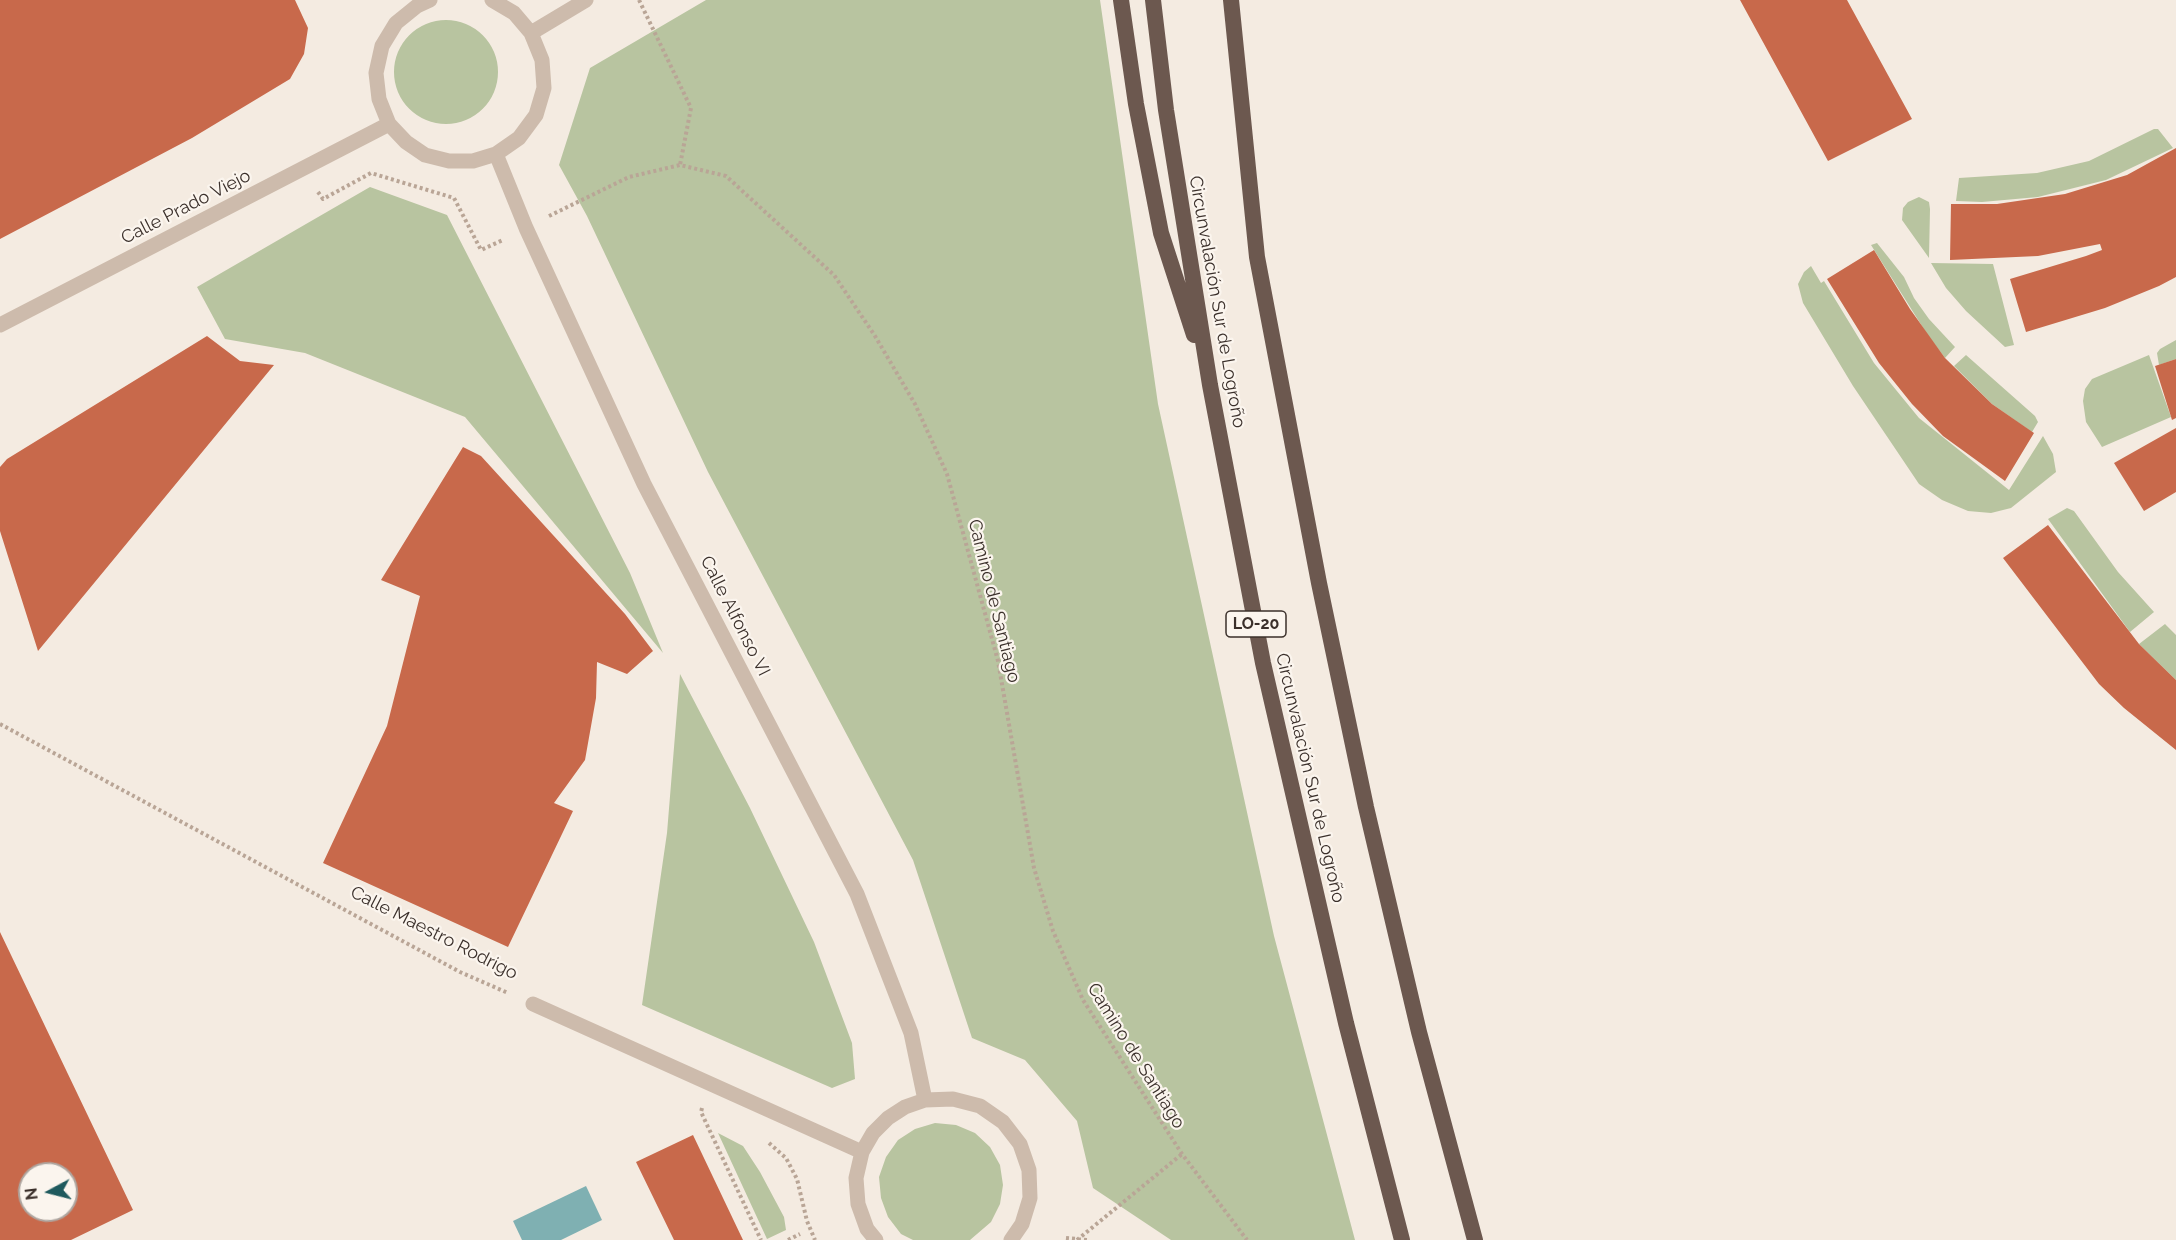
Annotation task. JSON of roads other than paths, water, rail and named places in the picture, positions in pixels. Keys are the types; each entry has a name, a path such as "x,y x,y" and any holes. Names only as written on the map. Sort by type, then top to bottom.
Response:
{"highway":[{"path":"1120,0 1136,104 1161,233 1210,385"},
{"name":"Circunvalación Sur de Logroño","path":"1153,0 1166,110 1210,385 1263,663 1346,1023 1402,1240"},
{"path":"1231,0 1257,257 1320,584 1366,807 1419,1032 1475,1240"}],"street":[{"path":"420,2 396,23 382,46 376,72 379,99 389,124 406,142 425,155 449,161 473,161 496,154 519,138 536,115 544,88 542,60 531,33 514,13 492,0"},
{"path":"531,33 586,0"},
{"name":"Calle Prado Viejo","path":"0,325 389,124"},
{"name":"Calle Alfonso VI","path":"496,154 526,228 644,484 856,894 911,1033 926,1100"},
{"path":"533,1004 862,1152"},
{"path":"876,1240 867,1229 858,1204 856,1178 862,1152 873,1133 888,1118 905,1107 926,1100 953,1099 980,1106 1003,1122 1020,1143 1029,1170 1030,1198 1022,1224 1011,1240"}],"water":[{"path":"586,1186 602,1220 561,1240 522,1240 513,1221"}]}
